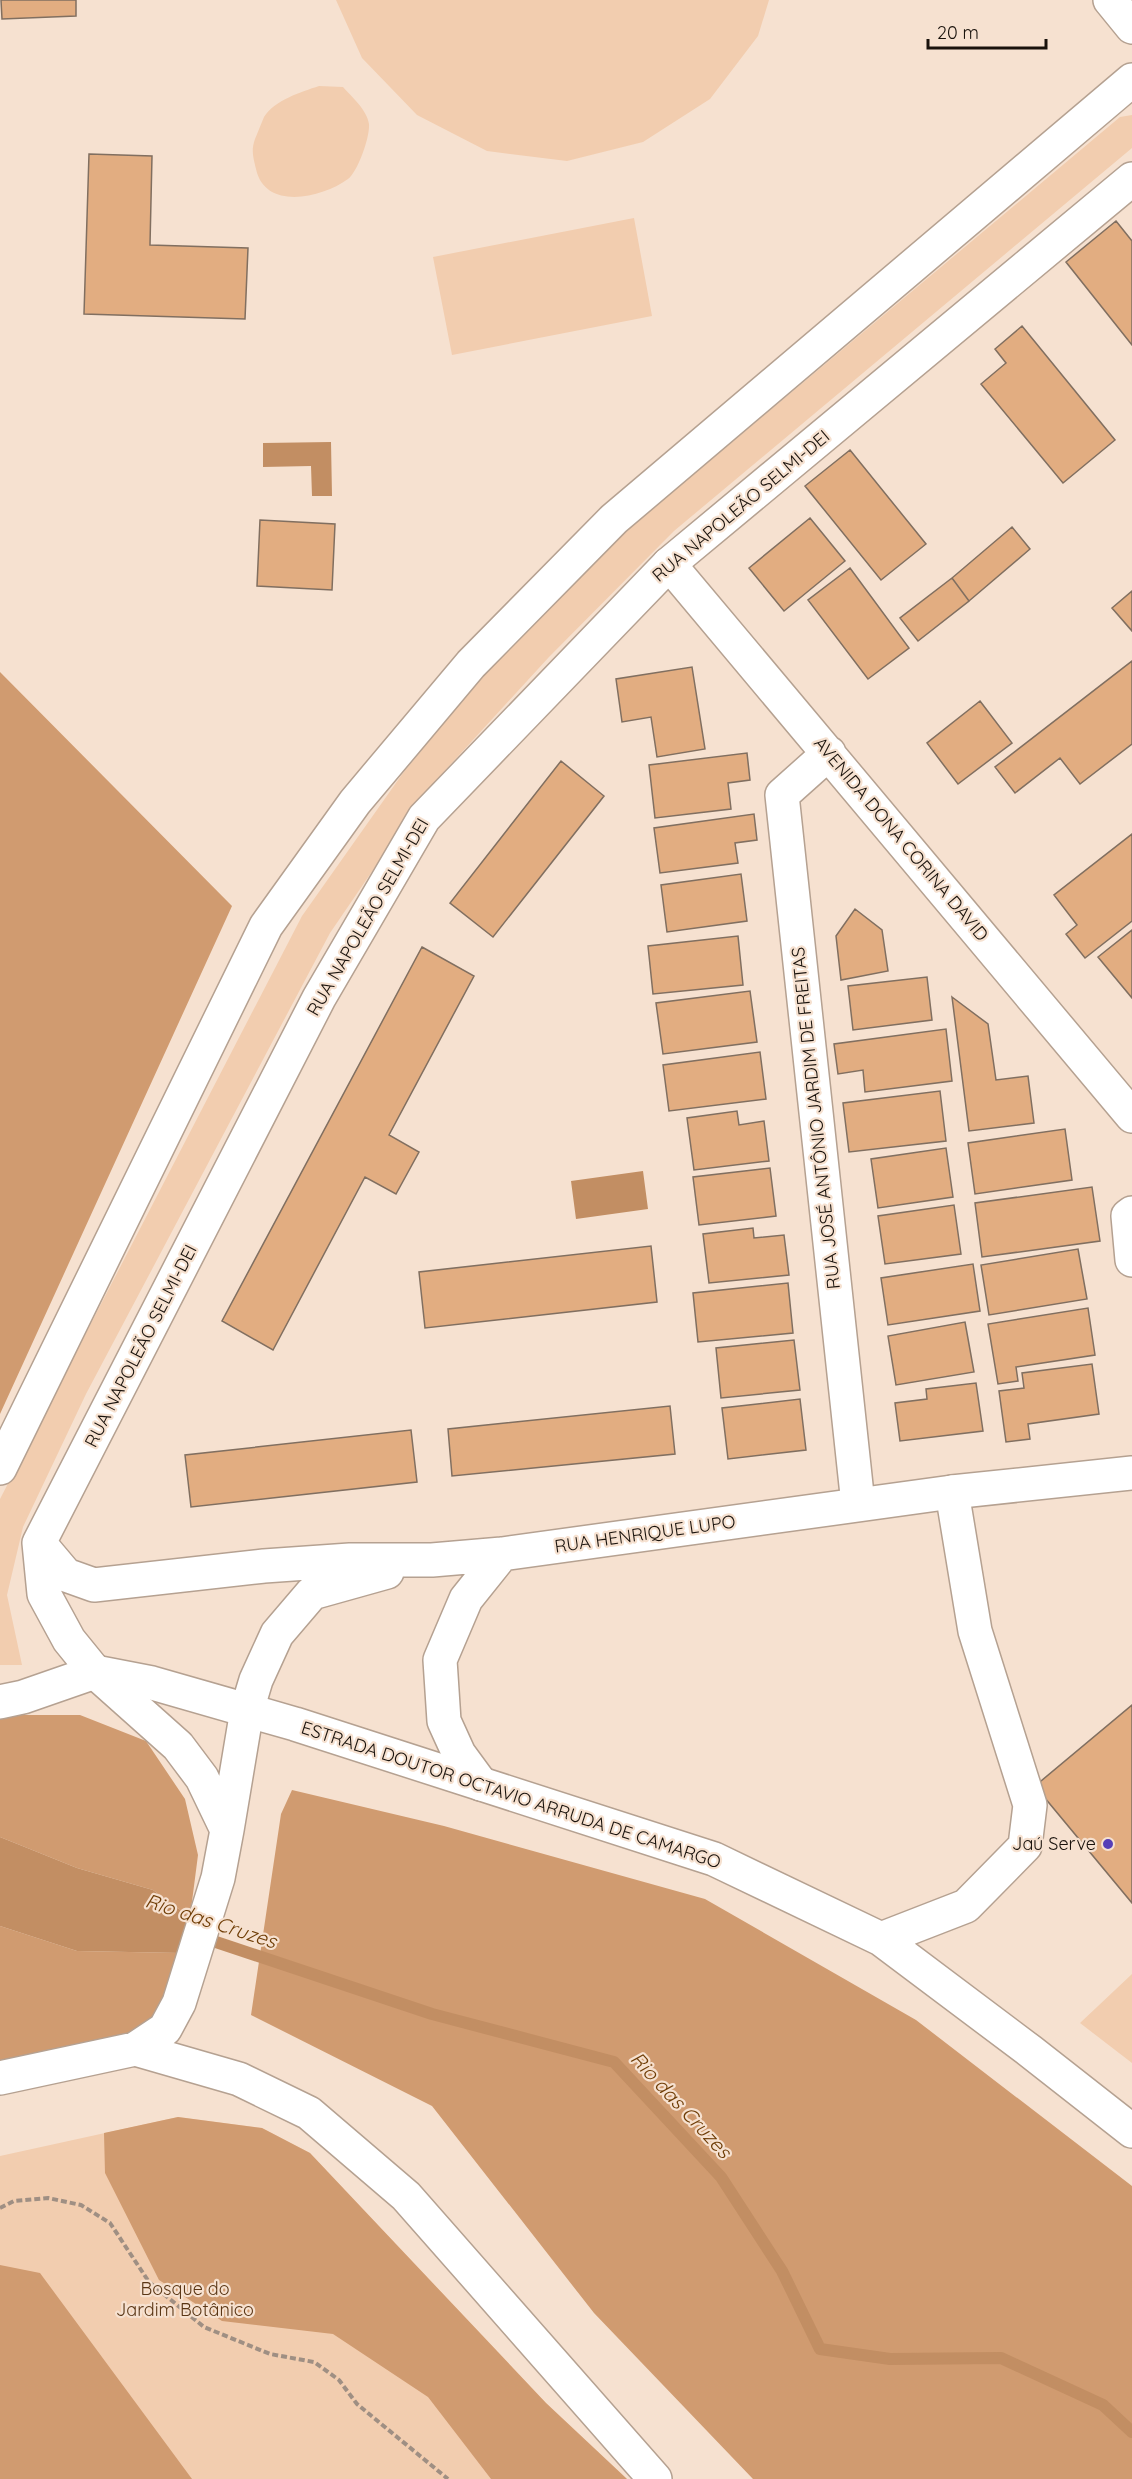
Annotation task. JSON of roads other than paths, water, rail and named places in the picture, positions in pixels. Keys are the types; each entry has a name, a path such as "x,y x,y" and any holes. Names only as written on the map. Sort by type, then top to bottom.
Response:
{"street":[{"path":"1110,0 1132,27"},
{"path":"0,1468 266,926 355,802 471,664 614,519 1132,80"},
{"name":"RUA NAPOLEÃO SELMI-DEI","path":"39,1543 319,998 424,818 669,564 1132,179"},
{"name":"AVENIDA DONA CORINA DAVID","path":"669,564 1132,1116"},
{"name":"RUA JOSÉ ANTÔNIO JARDIM DE FREITAS","path":"829,753 782,795 858,1504"},
{"path":"1132,1213 1128,1216 1132,1260"},
{"name":"RUA HENRIQUE LUPO","path":"39,1543 66,1575 94,1585 264,1566 350,1560 432,1560 502,1554 858,1504 1132,1473"},
{"path":"881,1939 966,1906 1025,1846 1030,1805 975,1631 952,1492"},
{"path":"39,1543 44,1594 69,1640 94,1672 178,1746 202,1778 227,1830"},
{"path":"481,1784 459,1754 444,1721 440,1660 466,1599 502,1554"},
{"name":"RUA HENRIQUE LUPO","path":"135,2049 165,2029 179,2003 218,1878 247,1710 256,1680 277,1634 312,1593 432,1560"},
{"path":"0,1702 23,1697 94,1672"},
{"name":"ESTRADA DOUTOR OCTAVIO ARRUDA DE CAMARGO","path":"94,1672 152,1683 295,1724 714,1859 881,1939 1030,2050 1132,2131"},
{"path":"0,2078 135,2049 239,2079 309,2113 406,2196 656,2479"}],"waterway":[{"name":"Rio das Cruzes","path":"201,1937 432,2014 614,2062 721,2177 782,2271 820,2349 890,2359 1001,2358 1103,2405 1132,2432"}],"place":[{"name":"Jaú Serve","path":"1108,1844"}],"park label":[{"name":"Bosque do Jardim Botânico","path":"185,2299"}]}
